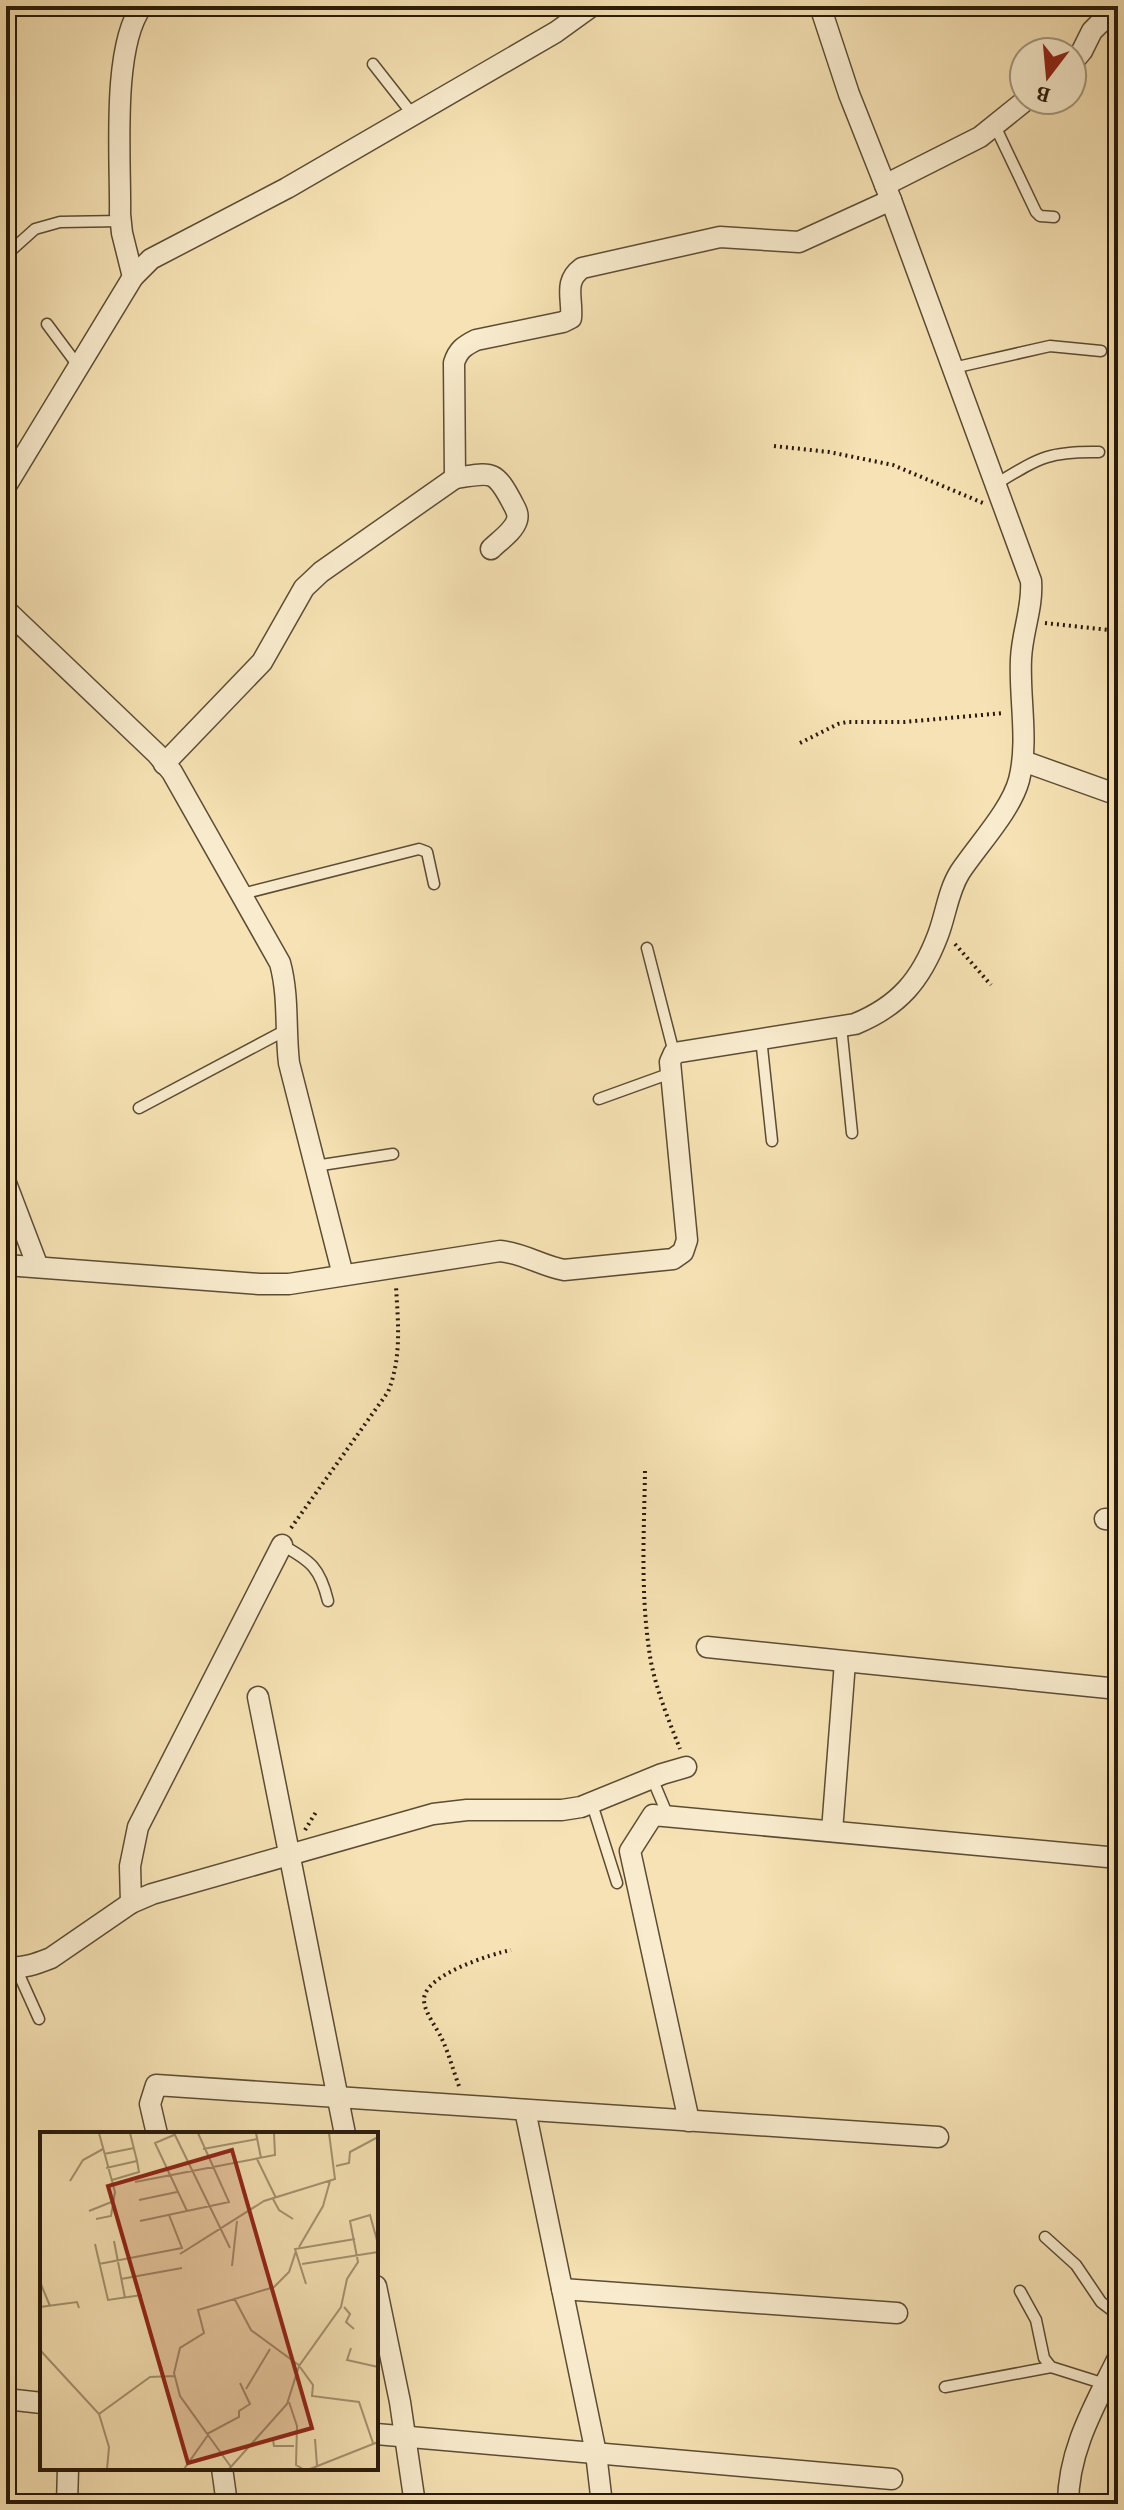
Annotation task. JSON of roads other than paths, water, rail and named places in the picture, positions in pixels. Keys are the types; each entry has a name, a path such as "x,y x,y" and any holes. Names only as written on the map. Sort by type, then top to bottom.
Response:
{"street":[{"path":"133,277 121,221 122,75 129,33 142,6"},
{"path":"6,486 133,277 151,259 261,203 556,32 592,6"},
{"path":"6,1265 289,1284 500,1251 516,1253 549,1268 564,1270 673,1259 683,1252 687,1240 672,1063 761,1038 855,1024 879,1014 901,997 916,979 940,928 958,875 1018,784 1023,761 1021,657 1032,602 1031,581 849,94 820,6"},
{"path":"1088,41 1109,13"},
{"path":"455,478 454,363 458,352 476,340 571,318 569,283 582,268 720,237 799,242 888,193 980,137 1008,115"},
{"path":"164,764 262,662 304,588 321,572 455,478 487,474 496,476 517,512 517,522 491,549"},
{"path":"6,610 164,764 280,963 286,987 289,1063 343,1275"},
{"path":"1023,761 1118,795"},
{"path":"6,1183 38,1267"},
{"path":"131,1903 130,1866 138,1827 282,1545"},
{"path":"707,1647 1118,1689"},
{"path":"832,1831 845,1662"},
{"path":"258,1697 345,2132"},
{"path":"11,1967 36,1964 51,1958 131,1903 152,1894 433,1814 467,1810 562,1810 592,1804 686,1767"},
{"path":"689,2121 630,1851 653,1815 1118,1858"},
{"path":"157,2132 150,2104 156,2085 938,2137"},
{"path":"525,2110 596,2453 602,2504"},
{"path":"562,2289 897,2313"},
{"path":"378,2296 415,2504"},
{"path":"1068,2504 1068,2479 1077,2443 1114,2370"},
{"path":"6,2399 40,2403"},
{"path":"378,2434 892,2479"},
{"path":"67,2504 68,2470"},
{"path":"222,2470 227,2504"}],"lane":[{"path":"1109,13 1118,34"},
{"path":"373,64 413,115"},
{"path":"995,126 1036,212 1040,216 1054,217"},
{"path":"6,255 35,229 60,222 121,221"},
{"path":"47,324 79,367"},
{"path":"953,368 1050,346 1101,351"},
{"path":"996,484 1042,457 1067,451 1099,452"},
{"path":"242,894 419,849 427,852 434,884"},
{"path":"599,1099 672,1063 647,948"},
{"path":"841,1026 852,1133"},
{"path":"139,1108 286,1030"},
{"path":"761,1038 772,1141"},
{"path":"315,1166 393,1154"},
{"path":"282,1545 313,1565 322,1577 328,1601"},
{"path":"652,1778 668,1816"},
{"path":"592,1804 617,1883"},
{"path":"11,1967 39,2019"},
{"path":"1045,2237 1076,2265 1101,2302 1118,2315"},
{"path":"1020,2291 1036,2320 1044,2358 1051,2367"},
{"path":"945,2387 1051,2367 1114,2370"}]}
